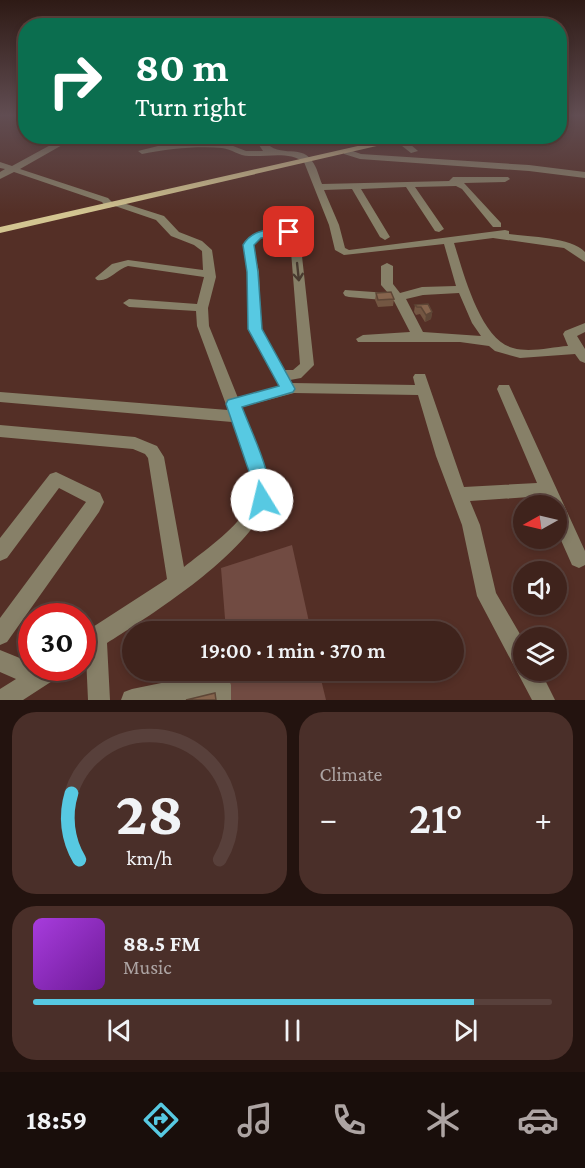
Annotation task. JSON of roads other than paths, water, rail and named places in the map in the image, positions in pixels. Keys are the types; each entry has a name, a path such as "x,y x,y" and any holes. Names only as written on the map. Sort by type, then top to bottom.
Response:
{"main road":[{"path":"0,230 361,149"}],"street":[{"path":"0,176 51,149"},
{"path":"142,151 158,149"},
{"path":"231,149 242,153 298,155 308,161 343,252 353,253 506,233"},
{"path":"265,149 269,153"},
{"path":"439,149 448,156 448,162"},
{"path":"347,152 360,156 529,168 585,175"},
{"path":"0,165 114,205 160,218 175,234 204,246 209,260 210,274 202,308 203,326 236,410 261,483 262,500 255,513 227,543 177,582 96,638"},
{"path":"317,184 505,179"},
{"path":"317,184 461,184 497,225"},
{"path":"408,184 439,230"},
{"path":"354,185 385,237"},
{"path":"0,397 236,410 290,384 307,365 294,235 289,232 258,235 252,238 248,245 253,272 254,321 262,344 276,370 290,384 422,383 444,456 461,494 471,525 487,596 513,643"},
{"path":"490,235 567,245 577,250 585,259"},
{"path":"448,241 462,289 492,342 504,351 581,354 570,334 585,327"},
{"path":"101,278 116,266 128,263 210,274"},
{"path":"387,266 387,285 408,312 418,336"},
{"path":"349,293 397,298 422,291 462,289"},
{"path":"129,303 202,308"},
{"path":"363,339 418,336 460,337 492,342"},
{"path":"290,384 307,365"},
{"path":"504,389 551,495"},
{"path":"0,431 135,443 151,450 156,458 177,582"},
{"path":"0,634 95,502 93,498 56,479 2,544"},
{"path":"461,494 548,489"},
{"path":"567,532 579,559"},
{"path":"0,661 18,665"},
{"path":"3,700 32,681"},
{"path":"96,681 99,700"},
{"path":"534,681 544,700"},
{"path":"132,700 215,683 220,685 220,700"}]}
